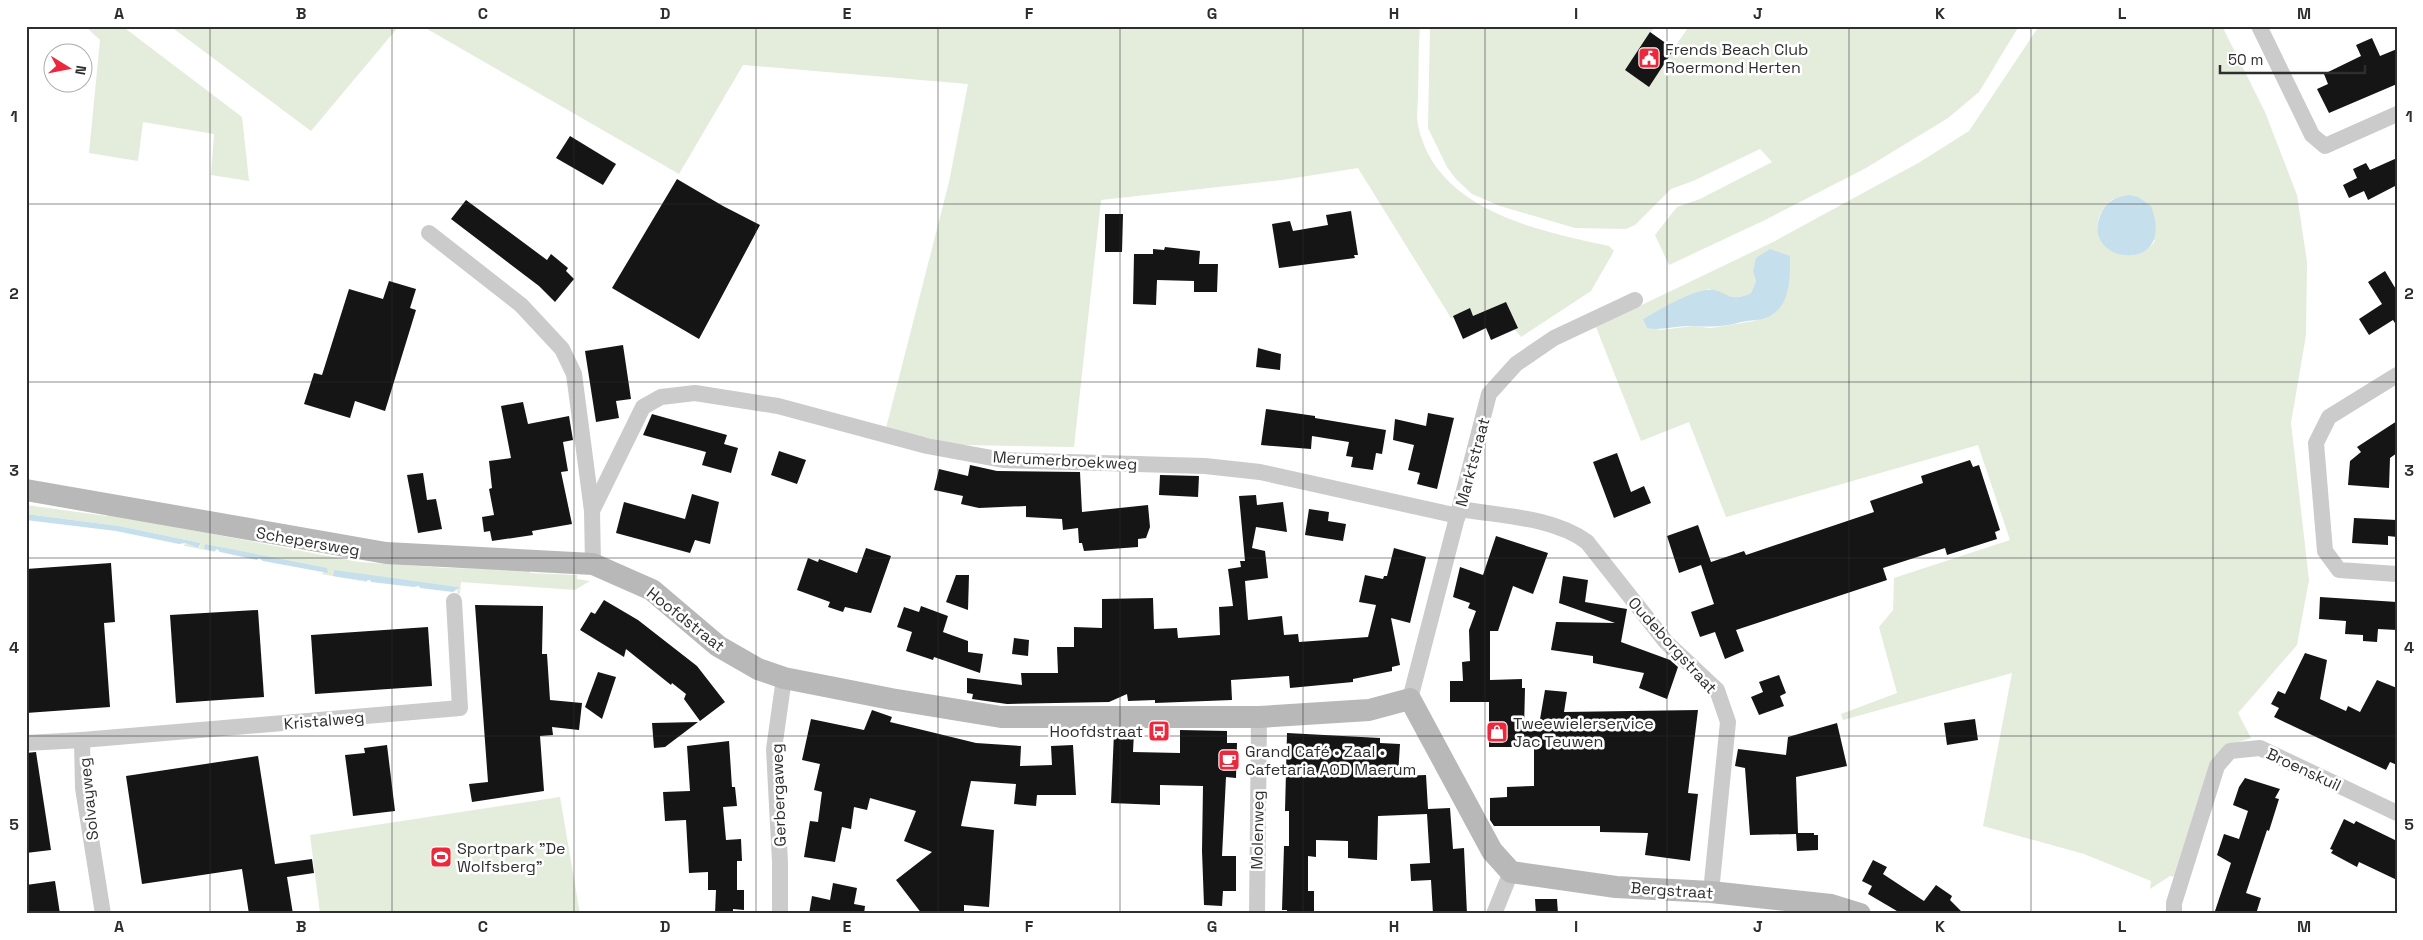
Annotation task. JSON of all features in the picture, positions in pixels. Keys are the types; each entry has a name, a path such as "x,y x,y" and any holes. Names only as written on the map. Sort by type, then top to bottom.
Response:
{"street":[{"path":"2259,26 2312,135 2325,146 2397,114"},
{"name":"Merumerbroekweg","path":"429,233 521,305 562,349 574,374 592,511 593,564"},
{"name":"Marktstraat","path":"1410,699 1489,394 1516,364 1554,338 1635,300"},
{"path":"2397,375 2329,417 2316,443 2324,550 2339,570 2397,574"},
{"name":"Merumerbroekweg","path":"592,511 644,406 661,397 695,393 778,406 927,446 1003,460 1205,466 1260,472 1459,512"},
{"name":"Schepersweg","path":"26,490 324,544 386,553 593,564"},
{"name":"Oudeborgstraat","path":"1459,512 1550,524 1574,532 1587,542 1666,642 1717,690 1728,722 1711,892"},
{"name":"Hoofdstraat","path":"593,564 652,590 718,646 758,670 784,678 890,699 1001,717 1259,716 1369,710 1410,699"},
{"name":"Kristalweg","path":"82,740 460,708 454,601"},
{"name":"Gerbergaweg","path":"780,914 780,862 774,750 784,678"},
{"path":"1410,699 1492,851 1511,872 1494,914"},
{"name":"Molenweg","path":"1257,914 1259,716"},
{"name":"Solvayweg","path":"26,743 82,740 83,788 103,914"},
{"name":"Broenskuil","path":"2174,914 2174,903 2217,766 2230,751 2260,748 2397,814"},
{"name":"Bergstraat","path":"1511,872 1616,886 1711,892 1831,905 1860,914"}],"green space":[{"path":"85,26 122,26 242,117 249,181 211,175 214,134 143,122 138,161 89,153 100,40"},
{"path":"170,26 399,26 311,131"},
{"path":"422,26 1420,26 1417,122 1428,154 1445,178 1467,197 1493,212 1522,224 1552,233 1609,246 1614,251 1591,291 1521,337 1507,320 1470,317 1451,318 1358,168 1282,180 1101,200 1074,447 959,445 886,428 949,182 968,84 743,65 679,174"},
{"path":"1430,26 1655,26 1625,70 1649,86 1689,26 2019,26 1979,92 1948,118 1866,168 1765,220 1669,265 1655,235 1677,207 1700,199 1772,162 1760,149 1693,181 1671,189 1635,225 1626,229 1575,228 1500,206 1472,194 1456,179 1447,167 1428,128"},
{"path":"2039,26 2222,26 2265,112 2297,195 2307,262 2306,335 2291,423 2309,580 2297,645 2238,713 2251,738 2227,746 2176,877 2170,876 2150,889 2151,881 2084,854 1983,826 2012,673 1843,720 1841,714 1897,693 1879,627 1893,610 1894,578 2010,540 1978,445 1726,517 1689,422 1641,441 1596,327 1775,241 1920,162 1969,131","holes":["2113,199 2155,241 2143,252 2130,256 2117,254 2107,247 2100,237 2098,225 2102,212","1753,272 1776,311 1754,321 1711,328 1693,326 1660,330 1643,319 1709,289 1734,297 1744,296 1751,293 1756,281"]},
{"path":"26,505 107,516 107,514 360,562 448,568 530,570 530,573 577,575 577,579 590,581 575,590 461,582 460,594 457,593 458,587 332,571 347,578 365,581 367,579 367,582 321,574 328,570 205,544 216,552 184,546 185,543 199,548 201,543 119,526 26,514"},
{"name":"Sportpark \"De Wolfsberg\"","path":"560,797 580,914 320,914 310,835"}],"water":[{"path":"2129,195 2138,197 2151,206 2156,229 2152,244 2142,253 2128,256 2115,253 2104,245 2098,233 2100,216 2105,207 2119,197"},
{"path":"1770,249 1790,256 1788,291 1776,312 1761,319 1723,326 1647,328 1643,319 1674,302 1700,291 1713,290 1731,297 1751,293 1756,281 1753,272 1756,258"},
{"path":"26,514 119,526 201,543 198,548 185,543 179,544 116,531 26,520"},
{"path":"205,544 327,568 328,573 263,561 259,558 257,560 220,552 217,549 215,551 204,549"},
{"path":"334,570 459,588 453,592 420,588 419,586 371,582 370,580 365,581 333,576"}],"building":[{"path":"1650,32 1674,49 1649,87 1625,70"},
{"path":"2372,38 2380,56 2397,49 2397,84 2329,113 2317,89 2328,84 2324,74 2361,56 2356,45"},
{"path":"570,136 616,164 603,185 556,158"},
{"path":"2397,158 2397,185 2368,200 2364,191 2349,198 2343,185 2357,178 2353,169 2366,163 2370,170"},
{"path":"677,179 760,225 699,339 612,288"},
{"path":"466,200 547,260 551,254 568,268 566,271 574,279 555,302 539,286 451,219"},
{"path":"1351,211 1358,255 1354,255 1355,258 1279,268 1272,224 1290,221 1293,231 1328,225 1326,215"},
{"path":"1105,214 1123,214 1122,252 1105,252"},
{"path":"1165,247 1200,251 1199,264 1218,264 1217,292 1194,292 1194,281 1157,280 1156,305 1133,304 1134,254 1153,254 1153,249 1164,250"},
{"path":"2385,271 2397,291 2397,326 2393,320 2369,335 2359,319 2382,304 2368,282"},
{"path":"389,281 416,289 410,308 416,310 385,411 355,401 350,418 304,404 314,373 322,375 349,289 383,299"},
{"path":"1506,302 1518,328 1491,340 1486,328 1463,339 1453,316 1470,308 1473,316"},
{"path":"623,345 631,399 616,401 619,418 596,422 585,351"},
{"path":"1258,348 1281,354 1280,370 1256,367"},
{"path":"523,402 528,424 569,416 573,440 563,442 568,471 561,472 572,524 532,531 533,535 492,541 490,531 484,532 482,517 494,515 489,489 492,488 489,461 511,458 501,406"},
{"path":"1266,409 1315,416 1315,418 1386,430 1382,454 1376,453 1373,470 1351,467 1353,457 1346,456 1349,442 1312,436 1311,449 1261,445"},
{"path":"1428,413 1454,418 1437,489 1417,484 1420,473 1408,470 1414,445 1393,440 1395,419 1426,426"},
{"path":"652,414 727,435 724,444 738,448 731,473 702,465 706,452 643,435"},
{"path":"2397,421 2397,453 2390,458 2389,488 2348,485 2350,461 2361,452 2357,447"},
{"path":"779,451 806,460 797,484 771,475"},
{"path":"1617,453 1631,492 1644,486 1651,503 1614,518 1593,462"},
{"path":"1970,460 1973,467 1979,465 2000,530 1995,532 1997,539 1947,555 1945,548 1883,568 1887,580 1736,630 1744,651 1725,659 1715,632 1700,637 1691,612 1714,604 1701,565 1679,573 1667,536 1698,525 1711,562 1744,551 1746,555 1874,512 1870,501 1923,483 1921,476"},
{"path":"970,465 997,471 1080,472 1082,512 1148,505 1150,527 1146,538 1138,539 1138,547 1084,551 1082,543 1079,543 1078,528 1063,530 1062,519 1026,517 1026,506 979,508 961,504 963,496 934,490 939,469 968,476"},
{"path":"423,473 427,500 436,499 442,529 418,533 407,475"},
{"path":"1160,475 1199,476 1198,497 1159,495"},
{"path":"692,494 719,502 710,544 695,540 690,553 616,533 624,502 685,519"},
{"path":"1256,495 1257,505 1283,502 1287,532 1256,527 1252,548 1265,551 1268,578 1245,581 1248,620 1282,616 1284,635 1298,634 1299,642 1368,637 1376,605 1359,602 1365,575 1383,579 1384,576 1387,576 1394,548 1426,557 1410,623 1391,618 1400,665 1392,667 1392,671 1353,679 1353,682 1290,688 1289,676 1231,680 1232,700 1155,703 1155,700 1128,701 1127,694 1109,702 1007,704 972,699 973,694 967,693 967,678 1022,685 1021,673 1058,673 1057,647 1074,647 1074,627 1102,628 1102,599 1153,598 1154,629 1177,628 1178,638 1220,635 1219,607 1233,606 1228,569 1241,567 1240,561 1245,561 1239,496"},
{"path":"1309,509 1329,512 1328,521 1346,524 1343,541 1305,535"},
{"path":"2354,518 2397,520 2397,537 2388,536 2388,545 2352,543"},
{"path":"1496,536 1548,553 1533,594 1513,586 1498,631 1490,631 1490,680 1522,679 1522,688 1525,688 1524,730 1538,731 1545,690 1567,692 1564,712 1698,710 1688,793 1698,794 1690,861 1645,855 1648,833 1600,832 1600,826 1494,826 1490,820 1490,798 1507,797 1507,787 1534,786 1534,747 1489,747 1489,702 1450,702 1450,681 1463,681 1462,662 1470,661 1469,630 1476,611 1468,608 1470,603 1453,597 1460,567 1483,575"},
{"path":"866,548 891,556 871,613 845,607 843,612 828,607 830,602 797,590 808,558 818,562 819,559 857,573"},
{"path":"111,563 115,622 104,623 110,707 26,713 26,654 28,654 26,569"},
{"path":"956,575 969,575 968,610 946,602"},
{"path":"1563,576 1588,580 1585,602 1627,609 1621,642 1670,660 1678,667 1667,699 1639,688 1644,673 1593,663 1593,656 1551,650 1556,622 1615,623 1559,603"},
{"path":"2320,597 2397,602 2397,630 2378,629 2377,642 2363,641 2363,635 2345,634 2346,621 2319,619"},
{"path":"604,600 638,620 697,666 725,702 700,721 684,699 686,694 672,683 671,685 626,649 624,657 580,630 591,612 595,614"},
{"path":"475,605 543,606 542,654 547,654 550,700 582,703 579,730 552,727 553,735 540,736 544,791 472,802 469,784 488,782"},
{"path":"921,606 948,616 943,632 968,641 968,652 983,654 980,673 934,657 933,660 906,651 912,632 897,627 904,607 919,612"},
{"path":"258,610 264,697 176,703 170,615"},
{"path":"428,627 432,686 315,694 311,635"},
{"path":"1014,638 1029,640 1028,656 1012,654"},
{"path":"2305,653 2327,660 2320,699 2346,711 2348,706 2360,712 2377,680 2397,688 2397,765 2390,762 2386,770 2274,717 2279,708 2271,704 2278,691 2285,694"},
{"path":"598,672 616,677 602,719 585,707"},
{"path":"1779,675 1786,693 1780,696 1784,706 1759,715 1751,697 1763,692 1759,682"},
{"path":"872,710 892,717 890,722 976,743 1021,746 1020,766 1052,765 1051,746 1073,745 1076,795 1037,795 1036,806 1014,804 1016,784 971,781 961,826 994,830 989,907 964,905 964,914 922,914 896,880 932,852 904,841 916,811 870,798 867,810 854,807 851,829 842,827 835,862 804,857 810,821 818,822 822,792 814,790 820,764 802,760 811,719 864,730"},
{"path":"1975,719 1978,740 1947,745 1944,723"},
{"path":"698,722 665,747 654,748 652,723"},
{"path":"1837,723 1847,766 1796,777 1798,833 1814,833 1814,835 1818,835 1818,850 1797,851 1796,834 1750,835 1745,768 1735,766 1738,749 1786,755 1788,737"},
{"path":"1180,730 1227,731 1227,743 1237,743 1236,778 1226,777 1222,856 1236,856 1236,891 1223,891 1222,906 1204,905 1202,851 1203,786 1160,785 1160,805 1111,803 1114,732 1134,732 1133,752 1180,753"},
{"path":"1287,733 1380,738 1380,743 1400,744 1398,776 1426,775 1428,809 1450,808 1453,849 1464,848 1467,914 1433,914 1431,880 1411,881 1410,864 1430,863 1427,814 1378,816 1377,860 1348,858 1348,841 1316,840 1316,857 1308,856 1308,891 1314,891 1314,914 1287,914 1287,910 1282,910 1284,846 1289,846 1289,811 1285,811"},
{"path":"729,741 732,787 735,787 737,806 723,807 726,840 741,839 742,861 737,861 737,890 744,890 744,910 733,909 733,914 715,914 716,890 708,890 708,872 689,873 686,820 665,821 663,792 690,791 687,746"},
{"path":"387,745 395,811 353,816 345,755 365,753 364,748"},
{"path":"36,752 51,850 26,853 26,753"},
{"path":"258,756 275,864 312,859 314,873 287,877 293,914 249,914 242,869 142,884 126,776"},
{"path":"2245,778 2280,789 2275,798 2279,799 2269,831 2267,830 2246,893 2261,898 2256,914 2214,914 2231,863 2217,855 2224,834 2239,839 2248,811 2233,805 2239,787"},
{"path":"2344,819 2354,824 2356,821 2397,841 2397,880 2359,862 2357,867 2331,853 2333,850 2330,849"},
{"path":"1873,860 1887,867 1883,874 1924,901 1936,885 1952,896 1950,900 1964,914 1902,914 1868,894 1872,886 1862,881"},
{"path":"55,881 60,914 26,914 26,885"},
{"path":"833,883 857,888 854,904 865,906 864,914 809,914 812,896 830,900"},
{"path":"1535,899 1557,899 1558,914 1536,914"}],"place":[{"name":"Frends Beach Club Roermond Herten","path":"1649,58"},
{"name":"Hoofdstraat","path":"1159,731"},
{"name":"Tweewielerservice Jac Teuwen","path":"1497,732"},
{"name":"Grand Café • Zaal • Cafetaria AOD Maerum","path":"1229,760"},
{"name":"Sportpark \"De Wolfsberg\"","path":"441,857"}]}
